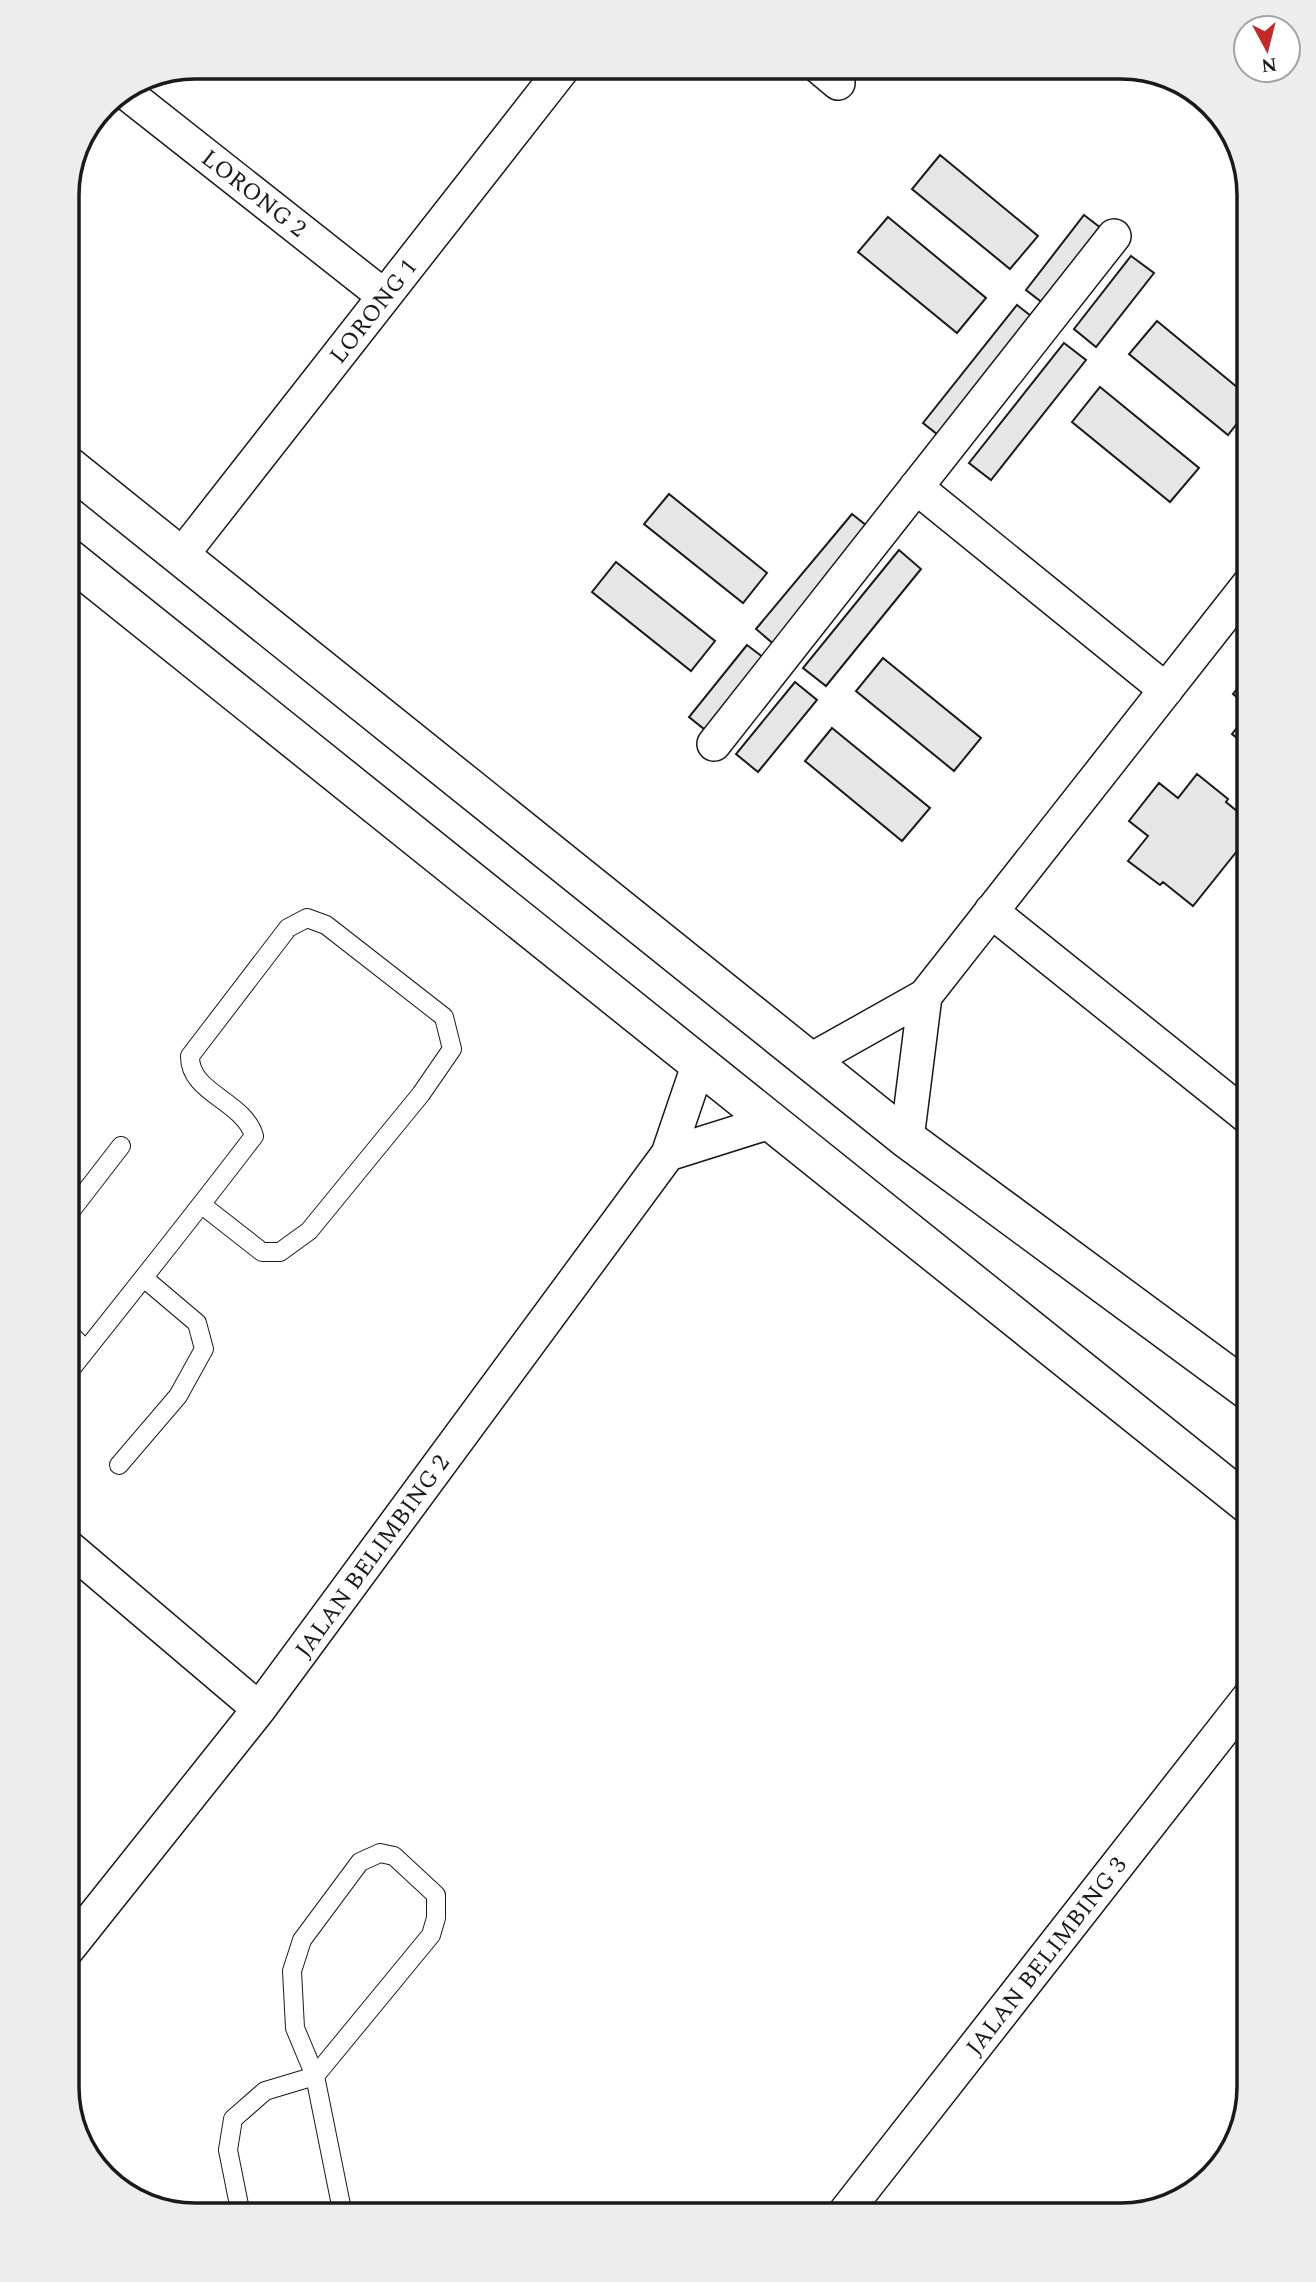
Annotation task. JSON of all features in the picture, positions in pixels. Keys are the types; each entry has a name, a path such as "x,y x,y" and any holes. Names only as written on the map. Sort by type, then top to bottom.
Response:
{"street":[{"name":"LORONG 1","path":"181,556 555,79"},
{"name":"LORONG 2","path":"132,97 384,296"},
{"path":"714,744 1114,236"},
{"path":"79,475 907,1139 1237,1381"},
{"path":"916,487 1166,690"},
{"path":"79,568 1237,1495"},
{"path":"811,1060 925,996 1237,600"},
{"path":"991,911 1237,1108"},
{"path":"907,1139 925,996"},
{"name":"JALAN BELIMBING 2","path":"79,1934 259,1709 668,1154 699,1063"},
{"path":"668,1154 773,1121"},
{"path":"79,1557 259,1709"},
{"name":"JALAN BELIMBING 3","path":"853,2203 1237,1714"}],"lane":[{"path":"79,1359 145,1279 254,1136 245,1118 199,1080 190,1068 190,1056 288,928 307,918 326,925 444,1017 452,1049 421,1094 309,1231 280,1252 261,1251 202,1205"},
{"path":"79,1200 121,1146"},
{"path":"119,1465 178,1396 204,1349 197,1323 145,1279"},
{"path":"79,1343 86,1350"},
{"path":"239,2203 228,2150 233,2119 265,2091 314,2077 430,1935 436,1918 436,1895 394,1856 380,1853 360,1862 302,1940 292,1970 295,2028 314,2077 340,2203"}],"building":[{"path":"940,155 1038,236 1010,269 912,189"},
{"path":"1084,215 1106,232 1048,307 1026,290"},
{"path":"888,217 986,298 957,333 858,252"},
{"path":"1131,256 1154,273 1096,347 1074,329"},
{"path":"1017,305 1036,320 942,438 923,423"},
{"path":"1157,321 1237,387 1237,423 1228,435 1129,354"},
{"path":"1064,343 1086,360 991,480 969,463"},
{"path":"1100,387 1199,468 1170,502 1072,422"},
{"path":"669,494 767,573 743,603 644,524"},
{"path":"852,514 872,530 776,646 756,629"},
{"path":"899,550 921,569 826,686 803,668"},
{"path":"616,562 715,641 691,671 592,592"},
{"path":"747,645 768,661 709,733 689,717"},
{"path":"883,658 981,738 954,771 856,691"},
{"path":"795,682 817,700 758,772 736,754"},
{"path":"832,728 930,808 902,841 805,761"},
{"path":"1197,774 1228,799 1226,802 1237,811 1237,851 1193,906 1163,882 1160,885 1128,861 1148,836 1129,821 1159,783 1178,798"}]}
